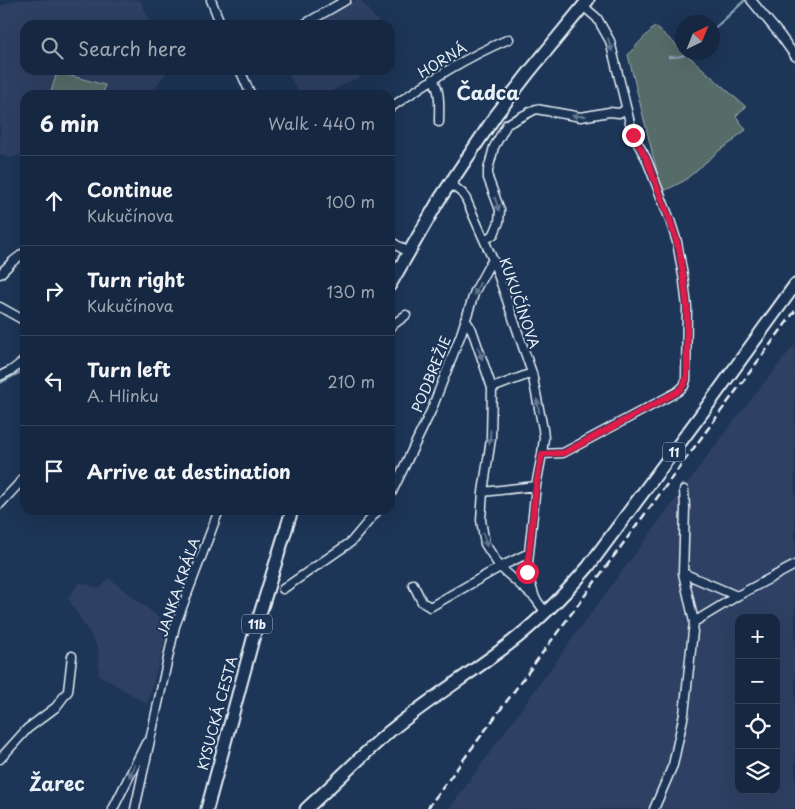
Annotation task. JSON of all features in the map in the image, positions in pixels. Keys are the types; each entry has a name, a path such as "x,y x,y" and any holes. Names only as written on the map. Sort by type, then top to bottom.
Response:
{"main road":[{"path":"395,276 450,183 508,99 586,3"},
{"name":"11","path":"306,809 389,732 433,698 510,644 546,613 566,592 588,567 795,285"},
{"name":"KYSUCKÁ CESTA","path":"207,809 259,618 290,515"}],"street":[{"path":"211,0 219,20"},
{"path":"312,20 346,0"},
{"path":"751,0 795,56"},
{"path":"542,454 564,453 677,392 686,383 687,373 687,306 681,260 670,220 646,158 633,135 610,41 586,3"},
{"name":"HORNÁ","path":"395,105 474,55 508,39"},
{"path":"242,75 249,90"},
{"path":"433,79 438,92 439,122"},
{"path":"485,240 494,234 500,222 500,210 488,178 488,170 494,147 507,124 536,109 582,117 619,112 626,108"},
{"name":"KUKUČÍNOVA","path":"450,183 466,199 485,240 532,373 544,438 536,486 527,572 535,598"},
{"path":"395,244 408,252"},
{"path":"0,274 20,256"},
{"name":"PODBREŽIE","path":"395,486 431,411 461,334 475,291 493,260"},
{"path":"0,307 20,318"},
{"path":"395,323 406,315"},
{"path":"465,319 472,330 492,388 491,439 481,520 485,544 500,567 535,598 546,613"},
{"path":"0,376 20,364"},
{"path":"492,388 532,373"},
{"path":"0,504 20,482"},
{"path":"483,492 536,486"},
{"path":"654,809 673,764 684,714 694,622 683,573 684,490"},
{"name":"JANKA KRÁĽA","path":"135,809 175,626 217,515"},
{"path":"283,589 351,542 374,515"},
{"path":"413,584 422,602 430,606 529,553"},
{"path":"694,622 737,596 795,565"},
{"path":"683,573 737,596"},
{"path":"0,758 28,729 56,708 68,691 72,656"},
{"name":"JANKA KRÁĽA","path":"113,809 151,732"}],"shaded area":[{"path":"16,0 140,0 150,20 20,20 20,75 165,75 153,90 20,90 20,155 10,158 0,154 0,6"},
{"path":"356,0 360,0 377,20 322,20"},
{"path":"289,75 364,75 333,90 297,90"},
{"path":"795,344 795,809 449,809 726,431"},
{"path":"109,578 170,626 147,704 99,675 98,648 68,598 80,582 100,589"}],"green space":[{"path":"655,26 675,44 675,60 693,60 746,107 736,116 746,130 684,181 662,192 628,55"},
{"path":"56,75 68,75 105,85 104,90 52,90"}],"waterway":[{"path":"720,23 745,0"},
{"path":"669,57 675,57"},
{"path":"0,383 20,373"}],"railway":[{"path":"427,809 795,311"}],"district":[{"name":"Čadca","path":"488,92"},
{"name":"Žarec","path":"57,783"}],"route":[{"path":"527,572 536,486 542,454 564,453 677,392 686,383 687,306 679,249 646,158 633,135"}]}
